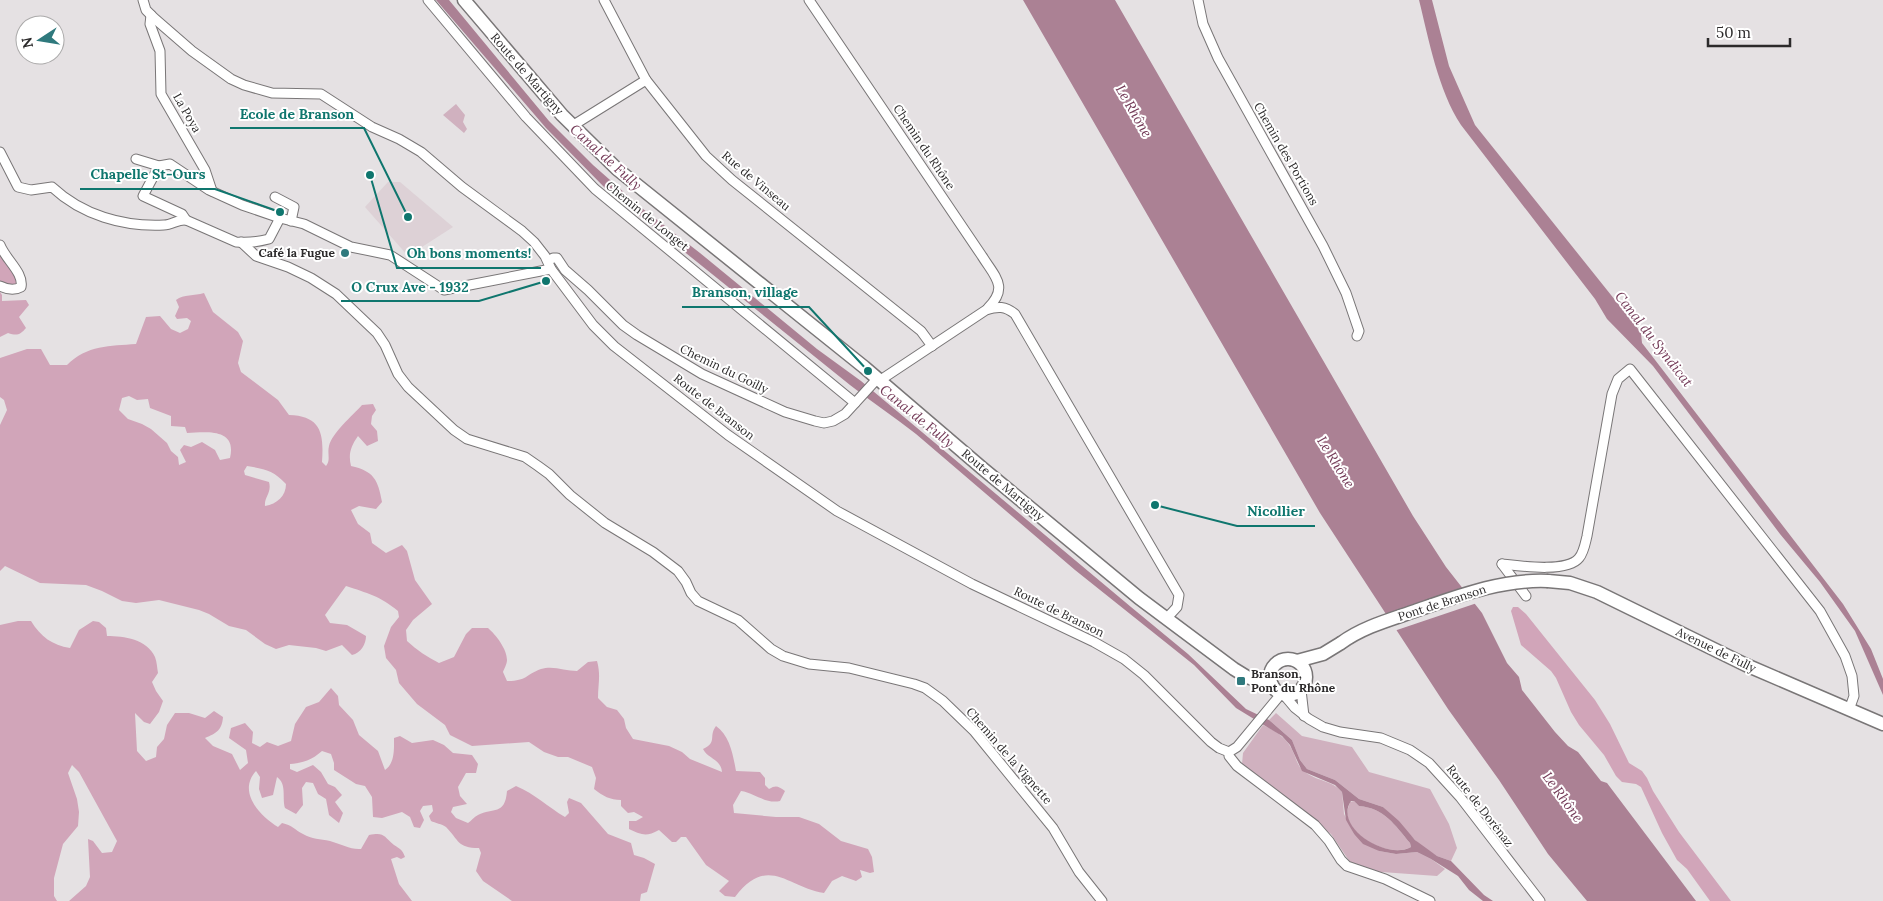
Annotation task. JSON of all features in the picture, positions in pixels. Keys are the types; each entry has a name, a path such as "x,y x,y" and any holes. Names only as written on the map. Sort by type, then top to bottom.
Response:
{"main road":[{"name":"Route de Martigny","path":"464,0 572,126 634,184 1097,564 1166,618 1244,674 1279,691"},
{"name":"Pont de Branson","path":"1323,654 1361,630 1481,589 1517,581 1548,581"},
{"name":"Avenue de Fully","path":"1548,581 1570,584 1597,592 1737,662 1879,722"},
{"path":"1244,674 1274,666 1285,660 1296,661 1323,654"},
{"path":"1306,677 1323,654"},
{"path":"1274,666 1270,675 1279,691 1293,695 1301,690 1305,684 1306,677 1304,668 1296,661"}],"street":[{"path":"143,0 146,10 151,15"},
{"name":"Chemin de Longet","path":"428,0 526,117 595,189 857,401"},
{"name":"Rue de Vinseau","path":"604,0 646,80 706,156 725,174 921,331 932,346"},
{"name":"Chemin du Rhône","path":"809,0 997,280 998,296 986,310"},
{"name":"Chemin des Portions","path":"1198,0 1203,24 1218,58 1324,246 1346,293 1359,331 1357,336"},
{"name":"La Poya","path":"151,15 150,24 160,51 161,94 201,164 212,191"},
{"name":"Route de Branson","path":"151,15 192,51 231,79 272,93 321,94 372,127 399,139 421,152 462,187 522,230 540,249 604,337 728,435 837,511 972,584 1094,642 1124,659 1144,675 1212,742 1219,748 1229,752 1230,757 1237,766 1315,825 1329,841 1344,864 1392,882 1430,901"},
{"path":"572,126 646,80"},
{"path":"0,152 18,187 25,190 52,187 82,209 99,216 123,222 164,225 172,224 181,219 236,242 241,242 259,241 269,238 280,218"},
{"path":"136,159 159,166 170,164 212,191 242,205 304,224 351,247 390,256 444,290 550,265"},
{"path":"159,166 143,196 182,214 186,220"},
{"path":"275,197 294,207 290,221"},
{"name":"Chemin de la Vignette","path":"241,242 256,256 283,265 310,278 336,294 377,333 385,345 398,374 408,388 454,430 467,439 525,457 550,474 570,495 605,523 653,552 678,571 698,601 738,620 771,649 783,656 809,664 849,668 914,684 926,688 943,701 974,731 1053,828 1079,872 1102,901"},
{"path":"0,245 9,263 20,274 22,281 21,287 17,289 0,286"},
{"name":"Chemin du Goilly","path":"550,265 553,258 557,258 565,270 623,325 680,362 726,387 785,412 824,423 833,421 845,414 876,382 986,310"},
{"path":"986,310 994,307 1003,307 1013,312 1020,320 1179,595 1177,607 1166,618"},
{"path":"1526,596 1502,564 1561,566 1571,564 1582,552 1587,536 1612,394 1618,379 1630,369 1820,611 1845,656 1852,676 1854,696 1849,710"},
{"path":"1301,690 1304,716"},
{"path":"1229,752 1237,747 1272,705 1279,691"},
{"name":"Route de Dorénaz","path":"1279,691 1295,708 1316,724 1332,730 1370,735 1397,743 1429,763 1457,793 1540,901"}],"shaded area":[{"path":"456,104 465,115 463,122 467,129 464,133 443,115"},
{"path":"388,182 400,182 453,227 408,256 365,207"},
{"path":"0,256 3,256 19,278 17,286 0,291"},
{"path":"0,292 2,301 26,300 29,305 19,317 26,328 16,335 8,333 0,337"},
{"path":"204,293 213,312 238,332 243,341 238,363 241,372 278,400 289,415 308,419 318,428 322,443 322,462 326,466 329,446 338,430 362,405 373,404 376,410 372,416 371,424 377,431 378,441 367,446 358,436 351,450 350,462 351,466 365,471 374,478 379,488 382,502 376,509 359,506 351,510 358,524 370,533 372,543 386,553 402,545 407,551 415,580 432,604 413,620 406,630 407,641 426,656 439,663 454,657 466,634 472,628 488,628 498,638 507,656 503,672 507,681 522,679 546,668 577,671 588,662 597,661 599,675 598,698 607,707 617,710 624,719 626,728 633,739 669,746 682,752 690,759 722,772 719,764 703,749 712,742 716,726 728,740 736,771 760,772 765,778 765,785 769,789 777,787 785,791 780,801 775,802 741,791 733,805 734,813 799,817 819,824 841,841 868,849 872,857 874,872 870,873 860,870 862,877 856,881 842,876 832,881 824,893 768,875 758,877 747,884 735,897 725,896 719,891 729,881 706,865 686,837 681,837 676,842 672,842 659,830 651,834 644,834 629,829 629,821 636,821 643,817 634,812 628,813 621,806 621,800 607,797 594,789 596,778 592,767 568,757 558,757 544,752 529,742 472,746 450,735 445,725 417,704 399,683 396,670 386,658 384,646 391,627 399,617 398,611 379,598 346,586 325,615 330,623 347,625 366,636 362,648 352,655 342,645 326,651 289,645 276,649 265,644 246,630 229,626 199,610 159,600 136,603 122,601 86,585 40,583 5,566 0,571 0,425 7,410 4,400 0,397 0,358 27,349 41,349 50,365 67,365 75,358 91,350 108,346 136,344 146,317 160,316 171,329 180,333 188,329 191,321 187,318 177,319 175,316 179,307 176,300","holes":["129,396 137,400 148,399 150,408 171,416 171,426 185,427 187,433 203,432 219,434 225,437 229,441 231,448 230,458 220,460 215,450 202,442 191,447 184,445 180,450 186,462 179,465 178,457 171,451 167,443 151,429 128,419 119,410 122,398","247,466 268,471 281,479 286,484 283,496 265,506 270,489 269,482 245,475 244,471"]},
{"path":"1513,607 1518,607 1526,614 1595,700 1610,724 1629,763 1642,771 1679,832 1731,901 1710,901 1687,869 1677,860 1662,833 1641,787 1636,784 1622,782 1616,776 1604,755 1579,725 1551,671 1521,645 1511,611"},
{"path":"18,621 31,621 39,632 48,639 58,645 70,648 79,630 93,621 99,622 106,628 107,636 134,640 147,646 156,659 158,673 152,682 163,701 159,712 150,724 144,722 135,713 137,751 146,761 156,757 157,747 164,739 167,725 175,713 189,713 205,718 214,711 223,717 220,728 216,733 205,738 213,746 232,754 240,770 248,763 246,750 229,738 231,728 245,723 253,732 252,743 260,747 267,742 278,746 291,741 295,724 306,707 319,702 331,688 338,696 339,705 353,720 359,735 378,751 385,770 391,764 394,738 400,736 412,743 433,740 444,745 453,753 472,755 478,764 476,773 466,773 458,787 460,796 467,804 453,807 451,812 456,818 468,823 478,815 501,807 506,799 507,791 516,786 565,817 569,813 567,802 569,798 581,803 608,834 631,843 634,855 655,864 647,892 641,894 640,901 512,901 483,881 476,871 481,853 479,848 462,845 446,827 431,821 429,816 433,811 432,805 423,806 420,811 424,820 420,828 414,827 410,817 402,812 382,818 373,817 372,797 365,786 356,784 334,770 331,754 322,751 315,757 290,764 290,769 297,772 313,765 321,772 328,784 335,787 342,795 335,802 343,813 339,823 329,815 326,799 318,794 313,783 306,782 302,788 303,805 296,814 285,808 282,783 277,777 273,795 262,798 259,789 260,777 256,771 249,787 253,803 264,817 278,827 282,823 310,837 350,848 361,849 369,835 378,834 383,836 404,854 405,857 401,859 397,857 391,859 399,884 412,901 69,901 86,886 90,877 88,839 93,841 102,853 112,852 117,841 79,772 72,765 68,773 77,799 79,812 78,826 63,844 54,878 54,896 57,901 0,901 0,625"},
{"path":"1276,713 1302,736 1352,747 1369,772 1430,789 1449,824 1457,848 1451,861 1437,856 1422,847 1383,807 1359,799 1335,780 1307,769 1300,760 1292,740 1269,720"},
{"path":"1263,725 1286,740 1302,769 1313,777 1333,785 1342,792 1344,814 1354,834 1379,851 1396,854 1417,852 1445,869 1437,876 1368,871 1350,862 1331,834 1242,764 1243,753"},
{"path":"1354,801 1359,806 1368,807 1388,818 1410,843 1411,847 1403,850 1393,850 1373,844 1363,838 1355,831 1347,814 1350,802"}],"water":[{"name":"Canal de Fully","path":"436,0 449,0 549,121 593,165 643,209 817,349 861,381 1188,654 1246,709 1269,720 1292,740 1300,760 1307,769 1335,780 1359,799 1383,807 1399,821 1415,840 1437,856 1451,861 1484,895 1493,901 1483,901 1469,890 1458,876 1417,852 1396,854 1379,851 1363,844 1354,834 1346,820 1342,792 1335,785 1302,771 1290,745 1282,736 1236,708 1194,665 1075,570 916,434 850,385 605,188 546,128","holes":["1351,801 1354,801 1359,806 1368,807 1388,818 1410,843 1411,847 1401,850 1389,849 1365,839 1349,821 1347,811"]},
{"name":"Le Rhône","path":"1023,0 1115,0 1413,516 1446,567 1482,613 1507,663 1519,677 1522,690 1555,732 1568,746 1578,752 1601,781 1607,783 1696,901 1587,901 1548,854 1499,780 1448,709 1320,513"},
{"name":"Canal du Syndicat","path":"1419,0 1432,0 1449,66 1475,125 1639,330 1642,343 1843,604 1871,649 1883,679 1883,695 1855,631 1820,582 1780,534 1653,366 1607,319 1595,299 1461,125 1440,81"}],"pier":[{"path":"1464,587 1477,603 1394,631 1383,615"}],"place":[{"name":"Oh bons moments!","path":"370,175"},
{"name":"Chapelle St-Ours","path":"280,212"},
{"name":"Ecole de Branson","path":"408,217"},
{"name":"Café la Fugue","path":"345,253"},
{"name":"O Crux Ave - 1932","path":"546,281"},
{"name":"Branson, village","path":"868,371"},
{"name":"Nicollier","path":"1155,505"},
{"name":"Branson, Pont du Rhône","path":"1241,681"}]}
